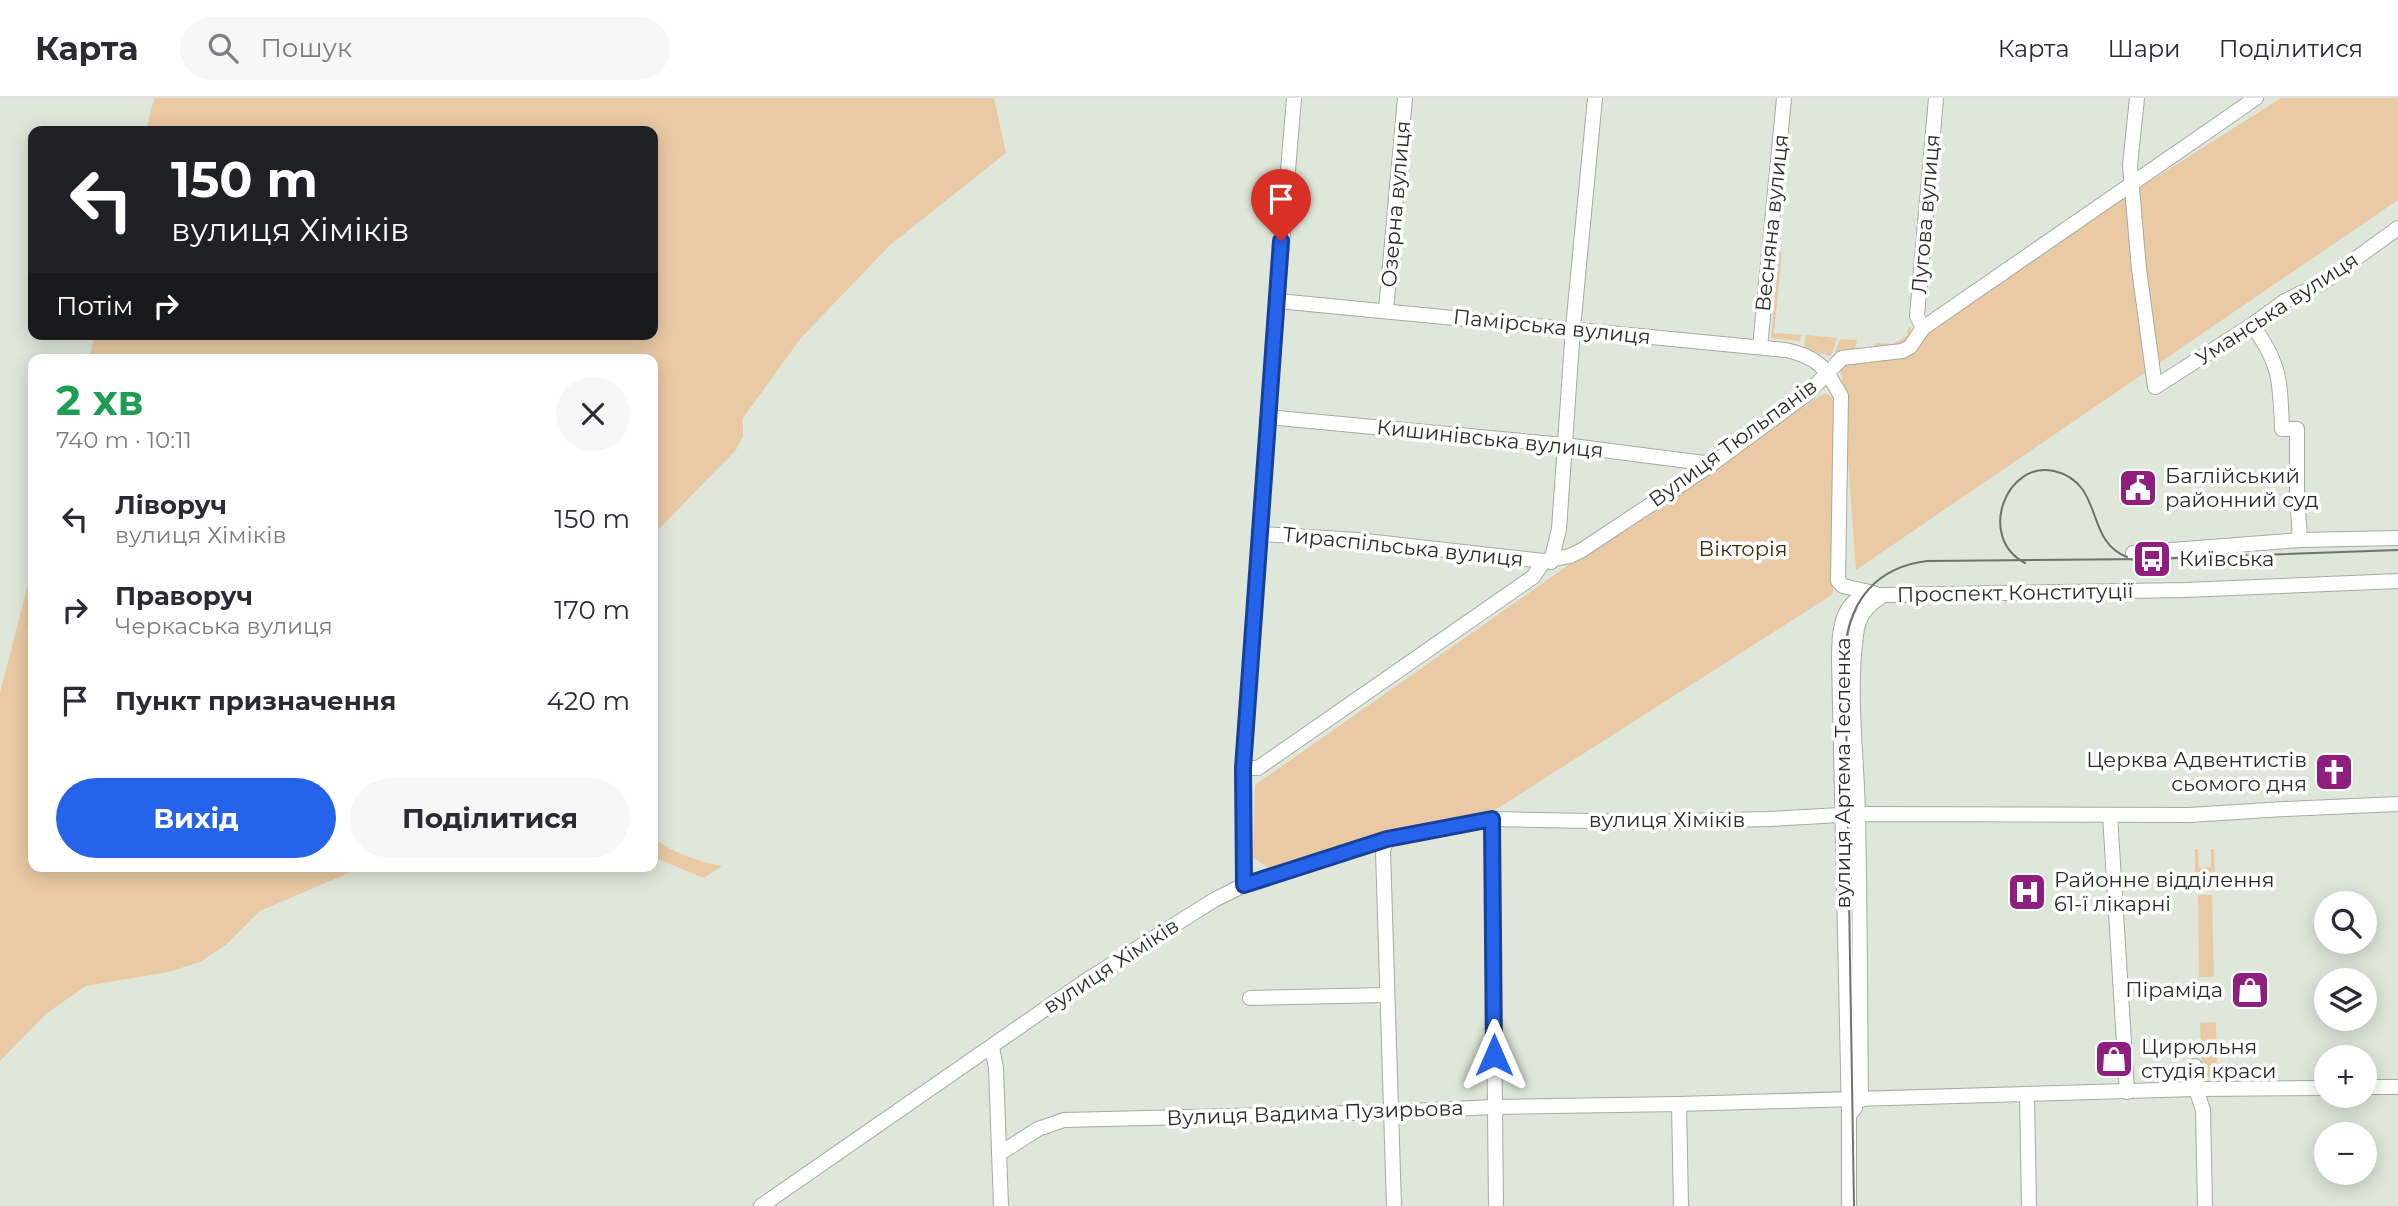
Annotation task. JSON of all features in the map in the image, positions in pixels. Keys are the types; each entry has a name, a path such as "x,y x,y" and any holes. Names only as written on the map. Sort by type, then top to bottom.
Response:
{"street":[{"path":"1244,885 1243,768 1294,98"},
{"name":"Озерна вулиця","path":"1386,310 1405,98"},
{"path":"1548,562 1559,529 1573,328 1595,98"},
{"name":"Весняна вулиця","path":"1760,347 1784,98"},
{"name":"Лугова вулиця","path":"1923,328 1917,316 1936,98"},
{"path":"2132,184 2130,165 2137,98"},
{"name":"Вулиця Тюльпанів","path":"1243,768 1258,768 1404,669 1533,577 1548,562 1582,550 1712,464 1808,393 1825,368 1842,358 1902,351 1910,347 1923,328 2256,98"},
{"name":"Уманська вулиця","path":"2132,184 2139,269 2155,387 2252,325 2285,300 2322,283 2398,228"},
{"name":"Памірська вулиця","path":"1278,301 1760,347 1805,354 1825,368"},
{"path":"2252,325 2278,371 2282,429 2297,429 2300,540"},
{"path":"1825,368 1841,396 1838,581 1843,586 1883,595"},
{"name":"Кишинівська вулиця","path":"1268,417 1564,445 1712,464"},
{"name":"Тираспільська вулиця","path":"1261,534 1357,540 1548,562"},
{"path":"2133,553 2300,540 2398,538"},
{"name":"Проспект Конституції","path":"1883,595 2185,590 2398,581"},
{"name":"вулиця Артема Тесленка","path":"1856,1100 1851,815 1839,638 1850,606 1861,598 1883,595"},
{"name":"вулиця Хіміків","path":"761,1206 1149,939 1244,885 1387,839 1492,819 1644,822 1851,815 2189,815 2398,804"},
{"path":"2110,815 2127,1091"},
{"path":"1492,819 1496,1206"},
{"path":"1387,839 1383,851 1394,1206"},
{"path":"1250,998 1387,995"},
{"path":"992,1047 996,1068 1001,1206"},
{"path":"2195,1066 2196,1089 2203,1110 2205,1206"},
{"path":"2377,1087 2398,1087"},
{"name":"Вулиця Вадима Пузирьова","path":"999,1154 1038,1129 1064,1120 2196,1089 2314,1088"},
{"path":"2027,1095 2029,1206"},
{"path":"1849,1206 1849,1115 1856,1100"},
{"path":"1679,1104 1681,1206"}],"green space":[{"path":"154,98 994,98 1006,153 890,245 800,339 743,418 743,436 736,450 658,530 658,354 90,354 94,340 658,340 658,126 147,126"},
{"path":"2281,98 2398,98 2398,200 1856,570 1842,376 1838,366 1869,351 1877,343 1893,344 1907,336 1908,327 1911,327 1911,333"},
{"path":"1779,252 1782,252 1774,333 1801,335 1800,341 1771,338"},
{"path":"1806,335 1837,338 1831,356 1804,349"},
{"path":"1840,339 1857,340 1854,353 1833,357"},
{"name":"Вікторія","path":"1825,393 1835,398 1833,594 1489,814 1274,871 1253,858 1255,785 1724,456"},
{"path":"28,584 28,872 351,872 260,911 227,944 200,962 168,972 86,986 47,1013 0,1061 0,693"},
{"path":"658,841 686,856 722,866 704,878 658,859"},
{"path":"2195,849 2198,849 2199,868 2211,867 2211,849 2214,849 2215,875 2195,875"},
{"path":"2198,895 2212,895 2214,977 2199,977"},
{"path":"2216,1022 2217,1077 2202,1078 2200,1023"}],"tram line":[{"path":"2025,563 2010,551 2002,536 2000,520 2011,488 2023,477 2037,471 2054,471 2070,477 2081,487 2105,538 2114,549 2127,557"},
{"path":"1854,1206 1845,648 1853,615 1869,589 1894,570 1927,561 2152,559 2398,550"}],"place":[{"name":"Баглійський районний суд","path":"2138,488"},
{"name":"Київська","path":"2152,559"},
{"name":"Церква Адвентистів сьомого дня","path":"2334,772"},
{"name":"Районне відділення 61-ї лікарні","path":"2027,892"},
{"name":"Піраміда","path":"2250,990"},
{"name":"Цирюльня студія краси","path":"2114,1059"}],"route":[{"path":"1281,241 1243,768 1244,885 1387,839 1492,819 1494,1055"}]}
